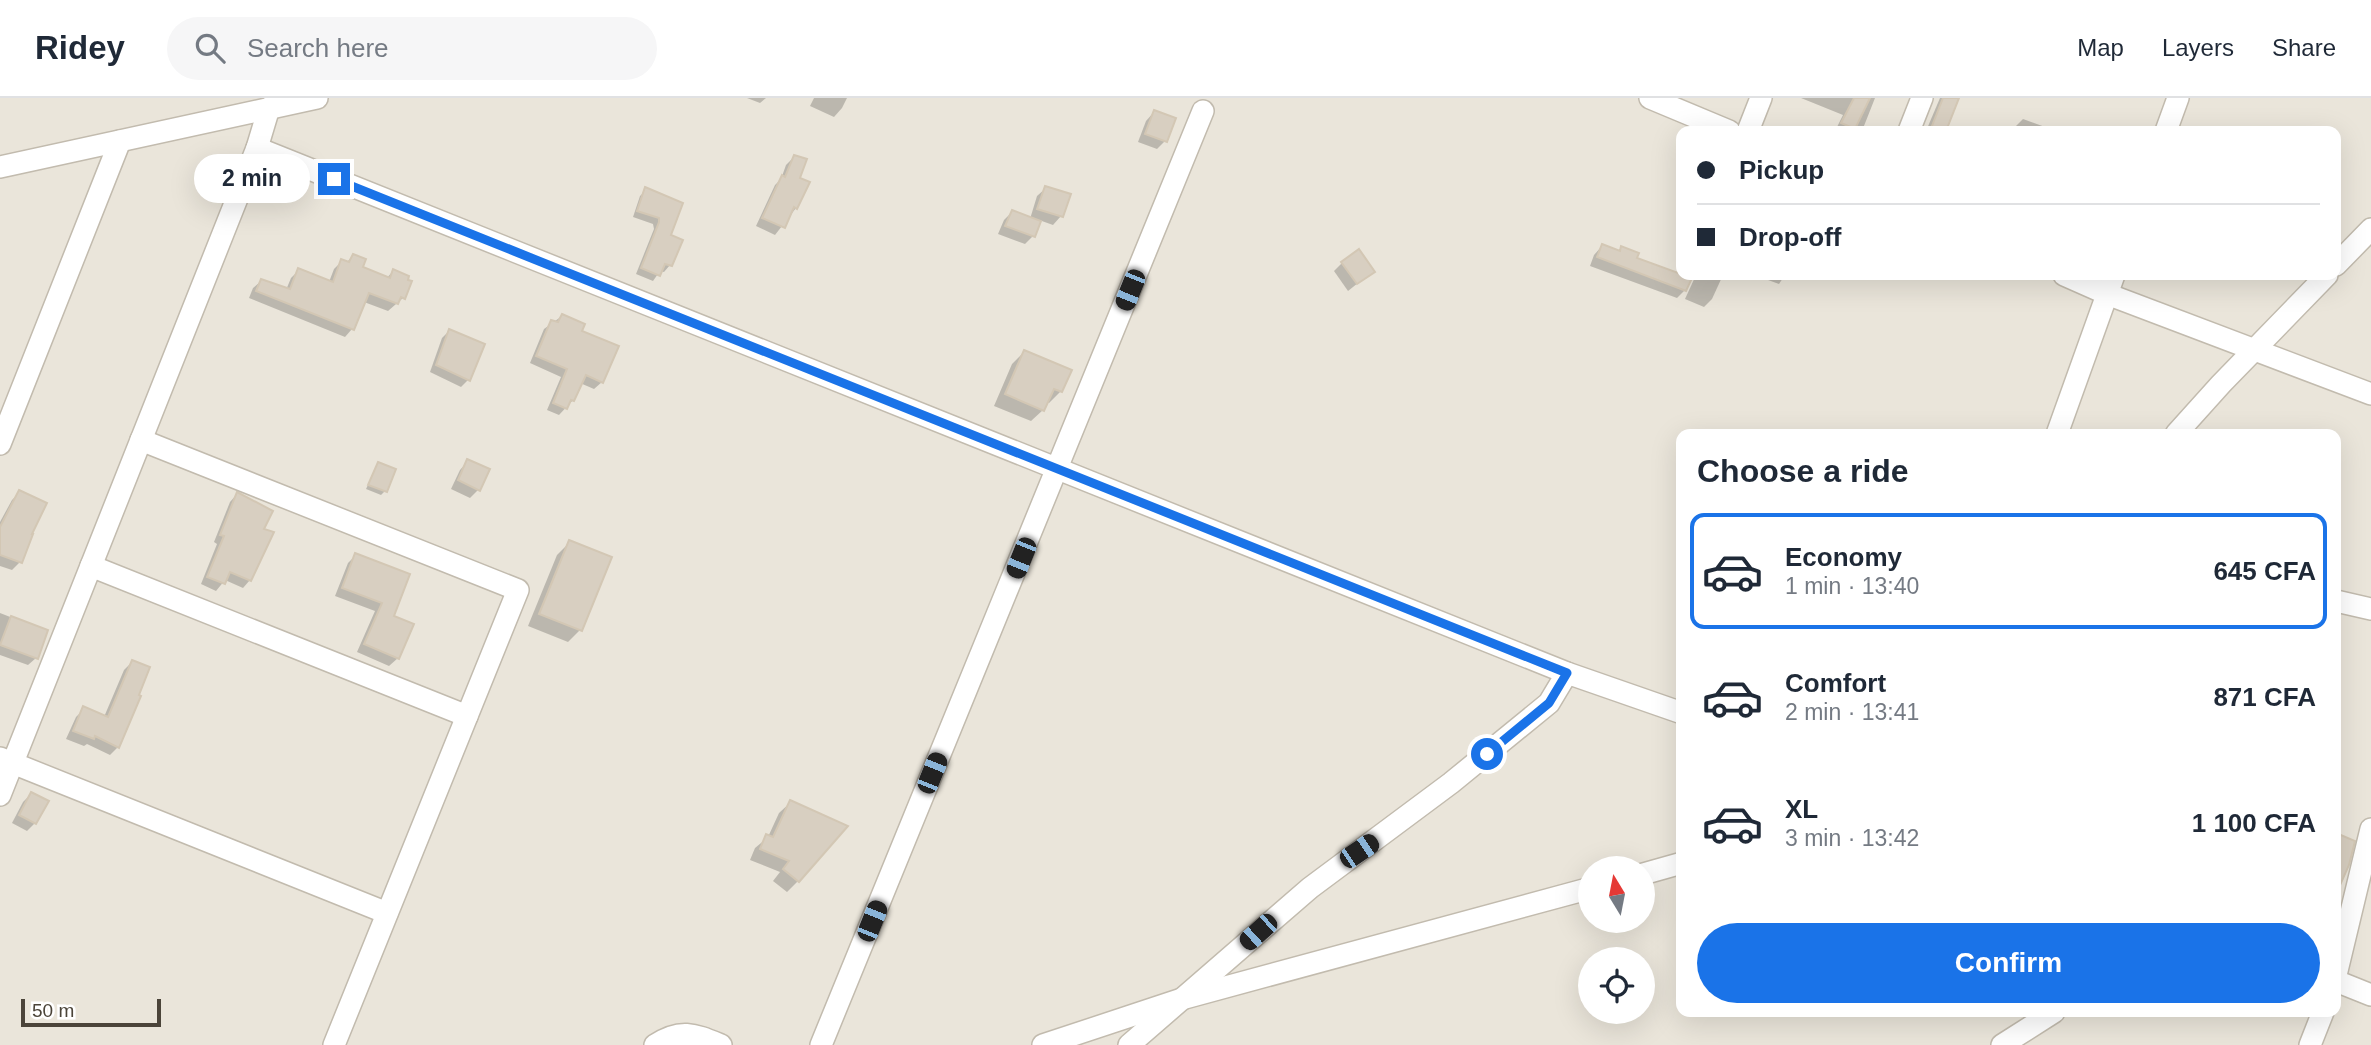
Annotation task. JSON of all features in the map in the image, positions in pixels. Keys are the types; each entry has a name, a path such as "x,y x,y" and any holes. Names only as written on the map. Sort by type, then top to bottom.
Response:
{"street":[{"path":"0,167 317,98"},
{"path":"1650,98 1717,126"},
{"path":"1750,126 1761,98"},
{"path":"1911,126 1922,98"},
{"path":"2168,126 2178,98"},
{"path":"0,795 6,761 91,566 257,148 269,108"},
{"path":"821,1045 1203,111"},
{"path":"0,444 120,141"},
{"path":"257,148 1567,673 1676,711"},
{"path":"2341,260 2371,229"},
{"path":"2090,280 2111,284 2254,349 2371,394"},
{"path":"2181,429 2322,280"},
{"path":"2059,429 2111,284"},
{"path":"141,440 518,590 334,1045"},
{"path":"91,566 467,716"},
{"path":"2341,602 2371,609"},
{"path":"1129,1045 1310,888 1451,783 1549,703 1567,673"},
{"path":"6,761 387,913"},
{"path":"2341,954 2371,829"},
{"path":"1656,870 1676,865"},
{"path":"1043,1045 1185,998 1578,892"},
{"path":"2341,983 2371,995"},
{"path":"2002,1045 2046,1017"},
{"path":"2310,1045 2321,1017"},
{"path":"655,1045 677,1034 688,1034 721,1045"}],"shaded area":[{"path":"0,98 2371,98 2371,1045 0,1045"}],"building":[{"path":"1854,98 1870,98 1856,126 1841,123"},
{"path":"1943,98 1959,98 1948,126 1932,126"},
{"path":"1154,110 1176,118 1167,142 1145,134"},
{"path":"794,155 807,159 800,178 810,182 797,209 794,207 785,228 762,218"},
{"path":"1045,186 1071,194 1063,217 1037,209"},
{"path":"645,187 683,203 671,235 683,240 672,266 665,264 660,276 641,268 659,222 659,218 637,211"},
{"path":"1012,210 1041,221 1035,237 1005,226"},
{"path":"1602,244 1620,251 1621,246 1639,253 1637,258 1676,272 1676,280 1691,280 1686,291 1597,257"},
{"path":"1359,249 1375,272 1357,284 1341,262"},
{"path":"353,254 366,259 363,267 390,278 393,269 409,276 408,280 412,281 405,299 401,297 398,304 369,293 354,330 256,291 261,279 290,289 298,268 333,282 341,259 349,262"},
{"path":"562,314 585,324 582,331 619,346 603,383 586,375 574,401 571,400 567,409 553,403 567,369 536,356 551,320 558,322"},
{"path":"449,329 485,344 470,381 436,365"},
{"path":"1024,350 1072,370 1062,392 1054,389 1044,411 1005,394"},
{"path":"467,459 490,469 480,491 458,480"},
{"path":"378,462 396,469 387,492 368,485"},
{"path":"19,490 47,503 22,563 0,555 0,527"},
{"path":"237,492 273,511 264,529 274,532 251,581 230,572 225,584 207,577 224,536 220,535"},
{"path":"569,540 612,557 582,631 539,614"},
{"path":"355,553 410,574 394,616 414,624 399,659 364,644 382,603 342,588"},
{"path":"11,616 48,630 38,659 0,645"},
{"path":"132,660 150,667 119,748 95,736 94,739 73,731 83,706 108,717"},
{"path":"31,792 49,801 36,824 19,815"},
{"path":"790,800 848,826 799,882 783,869 789,861 760,849 766,834 773,837"},
{"path":"2341,835 2355,841 2341,883"}],"route":[{"path":"334,179 1567,673 1549,703 1487,754"}]}
